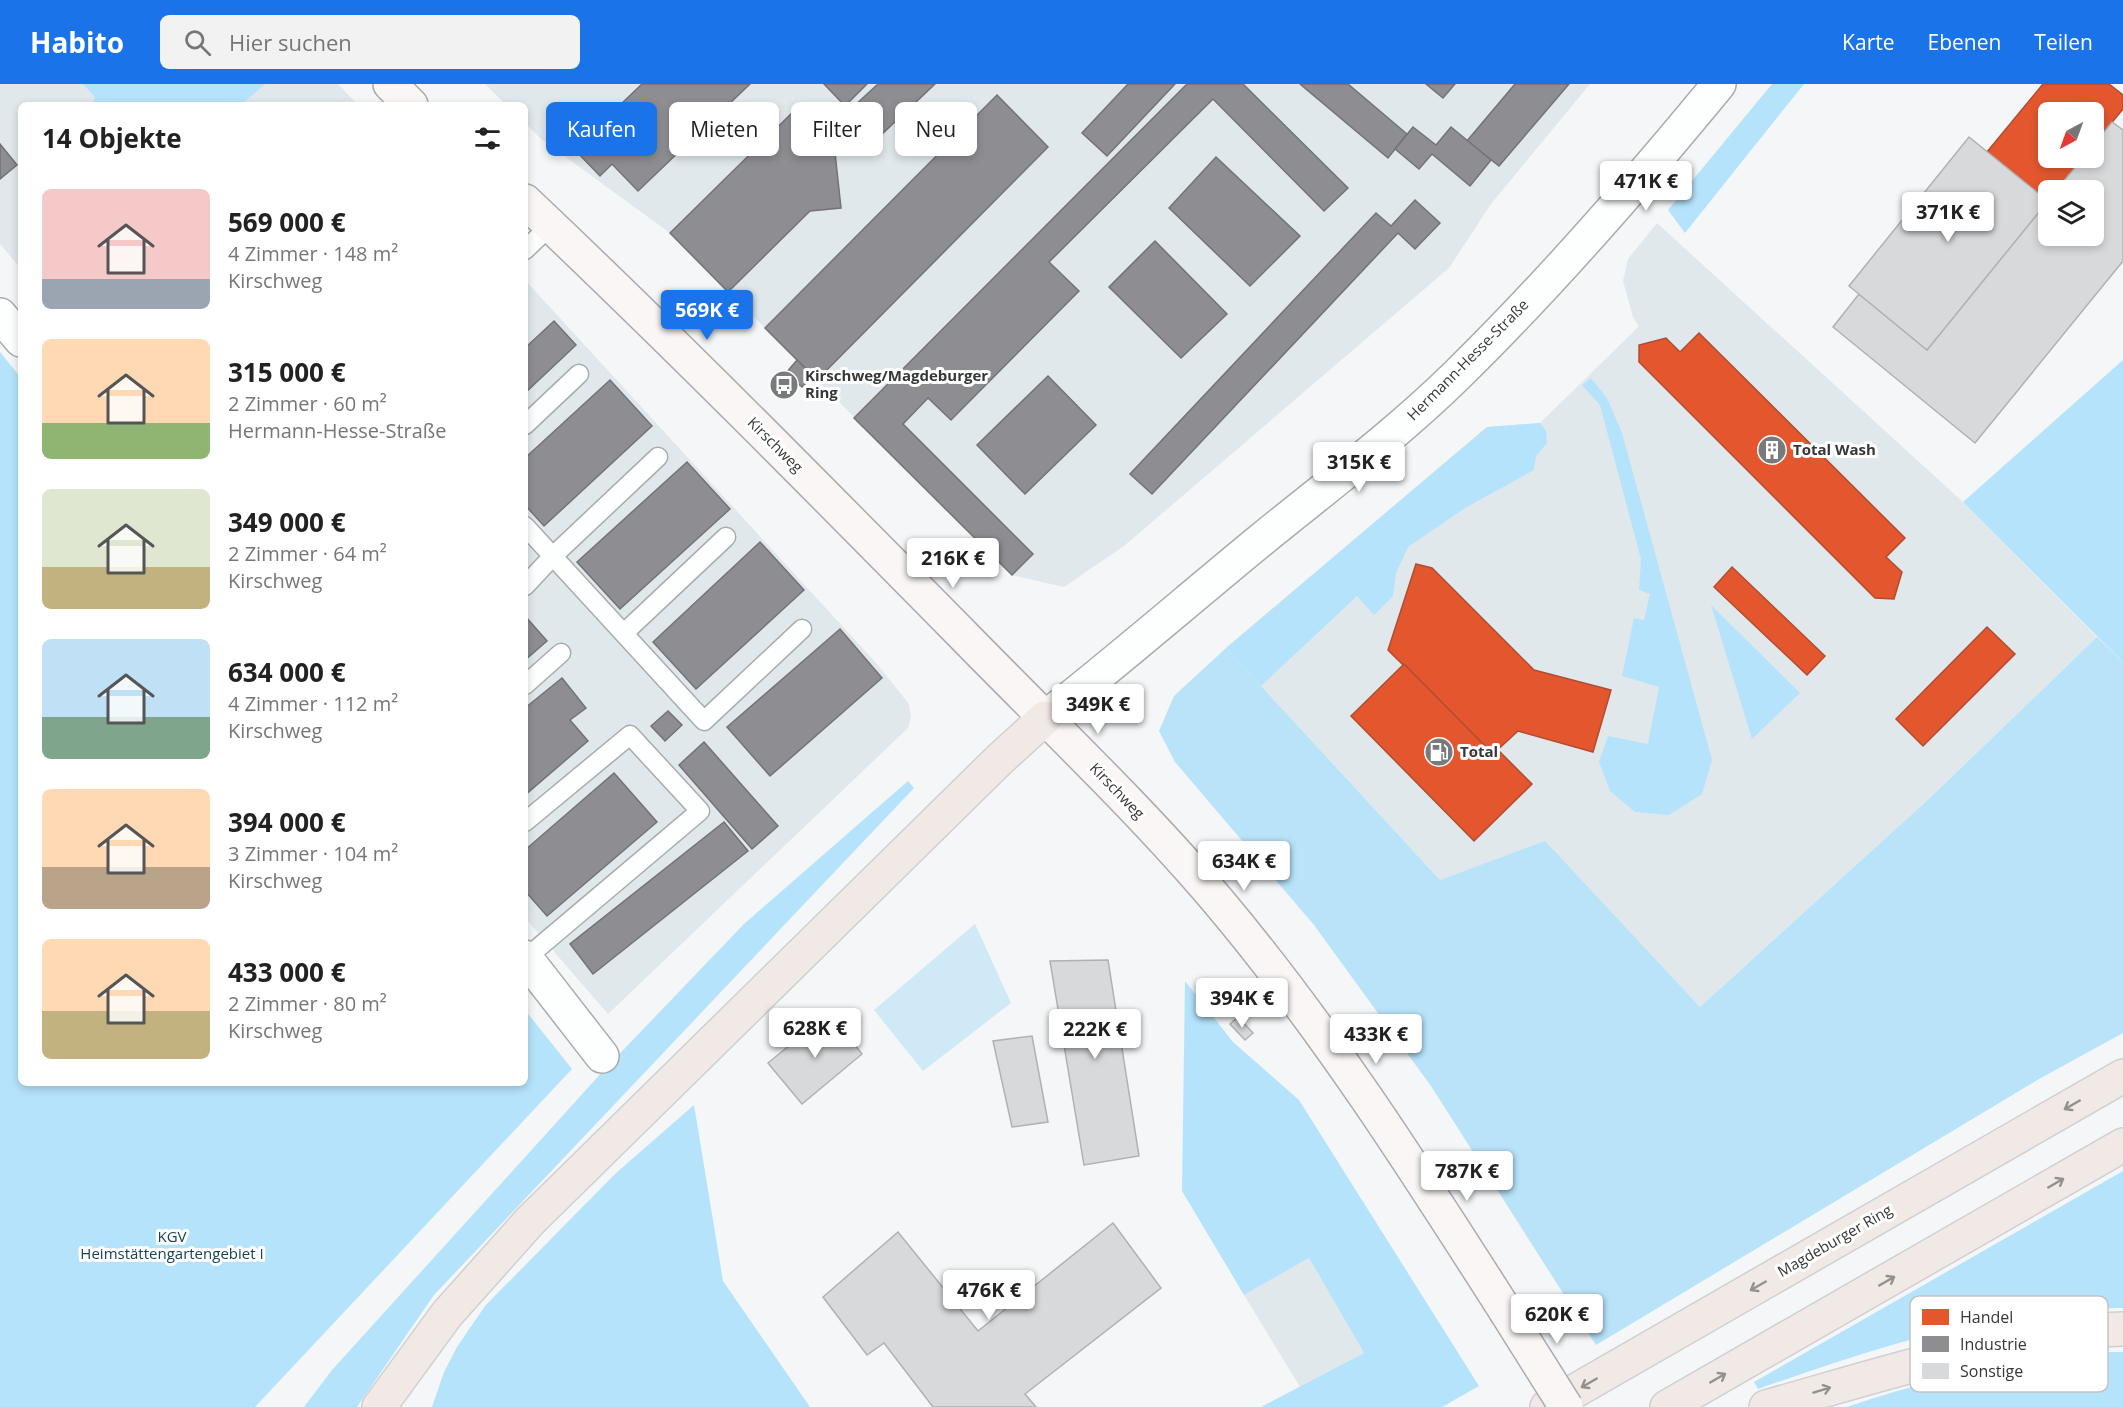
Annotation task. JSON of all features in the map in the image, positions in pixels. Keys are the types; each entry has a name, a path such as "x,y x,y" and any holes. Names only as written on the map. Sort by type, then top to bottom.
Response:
{"highway":[{"path":"379,1407 447,1314 555,1196 999,760 1045,718"},
{"name":"Magdeburger Ring","path":"1546,1407 2123,1076"},
{"path":"1667,1407 2123,1145"},
{"path":"408,1407 423,1364 447,1314"},
{"path":"2108,1331 2123,1329"},
{"path":"1766,1407 1854,1380 1910,1367"}],"main road":[{"path":"390,84 408,102"},
{"name":"Kirschweg","path":"528,204 749,418 1185,863 1277,974 1353,1076 1414,1166 1566,1407"}],"street":[{"name":"Hermann-Hesse-Straße","path":"1045,718 1144,640 1186,601 1412,417 1458,374 1579,249 1719,84"},
{"path":"0,315 18,336"},
{"path":"528,960 602,1056"}],"lane":[{"path":"528,247 551,225"},
{"path":"528,422 579,374"},
{"path":"528,583 553,556 658,457"},
{"path":"528,529 704,721 802,629"},
{"path":"624,633 726,537"},
{"path":"528,681 561,653"},
{"path":"528,820 630,735 700,811 528,955"}],"shaded area":[{"path":"0,84 338,84 355,102 18,102 18,265 0,244"},
{"path":"485,84 1590,84 1491,204 1449,268 1124,546 1064,587 1012,575 670,233 564,156 657,156 657,102 546,102 546,143 528,126 528,102 503,102"},
{"path":"1657,223 1963,502 2097,637 1932,796 1700,1007 1545,842 1440,880 1226,648 1487,427 1540,423 1629,336 1639,326 1633,317 1623,281 1628,259"},
{"path":"528,283 877,664 909,704 911,717 908,728 608,1014 528,921"},
{"path":"2097,637 2123,662 2123,1033 2039,1079 1596,1345 1431,1086 1314,925 1175,762 1159,731 1174,696 1226,648 1440,880 1545,841 1700,1007 1932,796"},
{"path":"975,924 1011,1003 923,1071 874,1010"},
{"path":"1309,1258 1364,1353 1300,1387 1244,1295"}],"green space":[{"path":"83,84 265,84 244,102 94,102 95,97"},
{"path":"1772,84 1804,84 1685,233 1668,210"},
{"name":"KGV Heimstättengartengebiet I","path":"0,352 18,374 18,1086 528,1086 528,1014 572,1069 255,1407 0,1407"},
{"path":"2123,360 2123,662 1963,502"},
{"path":"1591,378 1607,398 1622,433 1712,760 1702,794 1669,815 1635,812 1610,791 1599,762 1608,736 1648,744 1659,687 1622,676 1634,618 1644,620 1650,594 1639,590 1641,559 1600,405 1582,385"},
{"path":"1540,423 1546,431 1547,443 1536,456 1534,470 1465,508 1408,547 1396,573 1393,596 1374,615 1357,596 1261,686 1226,648 1487,427"},
{"path":"1711,605 1800,693 1752,739"},
{"path":"908,781 914,788 434,1295 357,1407 304,1407 332,1370 604,1070 744,924"},
{"path":"1185,981 1233,1042 1299,1100 1479,1386 1442,1407 1261,1407 1364,1353 1309,1258 1244,1295 1182,1191"},
{"path":"694,1105 723,1281 810,1407 432,1407 444,1372 457,1347 485,1306 616,1173"},
{"path":"2123,1171 2123,1308 2108,1309 2108,1296 1910,1296 1910,1340 1758,1389 1754,1382"},
{"path":"2108,1352 2123,1352 2123,1407 1847,1407 1910,1387 1910,1392 2108,1392"}],"building: Handel":[{"path":"2043,84 2109,84 2123,95 2123,109 2104,132 2104,102 2038,102 2038,168 2075,168 2064,180 2038,180 2038,193 1987,152"},
{"name":"Total Wash","path":"1699,333 1905,538 1886,557 1902,572 1894,599 1875,598 1639,362 1639,345 1666,338 1680,352"},
{"path":"1416,564 1432,568 1534,670 1611,690 1593,752 1518,731 1493,754 1388,650"},
{"path":"1732,567 1825,656 1807,675 1714,587"},
{"path":"1987,627 2015,654 1923,746 1896,719"},
{"name":"Total","path":"1404,664 1493,754 1498,750 1532,784 1474,841 1351,716"}],"building: Industrie":[{"path":"642,84 750,84 731,102 669,102 669,156 675,156 638,191 612,164 600,176 581,156 657,156 657,102 623,102"},
{"path":"824,84 867,84 849,102 841,102"},
{"path":"878,84 935,84 916,102 895,102 895,122 883,133 883,102 858,102"},
{"path":"1128,84 1175,84 1107,156 1082,133"},
{"path":"1187,84 1243,84 1348,188 1324,211 1213,99 1049,262 1079,291 951,420 928,398 903,424 1033,554 1012,575 854,418"},
{"path":"1300,84 1348,84 1407,134 1388,158"},
{"path":"1426,84 1455,84 1443,98"},
{"path":"1515,84 1569,84 1499,166 1467,141"},
{"path":"997,95 1048,147 817,380 765,328 936,156 977,156 977,115"},
{"path":"791,114 791,156 835,156 841,208 810,211 728,292 670,233 748,156 779,156 779,126"},
{"path":"1413,127 1436,145 1451,127 1491,160 1470,186 1432,154 1419,169 1395,149"},
{"path":"0,144 17,165 0,179"},
{"path":"1216,157 1300,236 1250,286 1169,208"},
{"path":"1415,200 1440,223 1415,249 1398,233 1152,494 1130,474 1376,213 1391,226"},
{"path":"1155,241 1227,314 1181,358 1109,287"},
{"path":"554,321 576,345 528,390 528,345"},
{"path":"797,360 813,376 802,387 786,373"},
{"path":"1048,376 1096,425 1025,494 977,445"},
{"path":"610,380 652,426 544,526 528,508 528,455"},
{"path":"687,462 730,509 620,609 577,562"},
{"path":"760,542 804,590 696,689 653,642"},
{"path":"528,619 547,641 528,657"},
{"path":"840,629 882,678 770,776 727,727"},
{"path":"562,678 586,708 570,720 588,741 528,792 528,706"},
{"path":"668,711 682,725 665,741 651,726"},
{"path":"704,742 778,826 752,849 679,765"},
{"path":"614,773 657,822 547,916 528,894 528,847"},
{"path":"724,822 748,851 593,974 570,944"}],"building: Sonstige":[{"path":"2112,122 2123,130 2123,261 1975,443 1833,327 1859,294 1927,350 2038,213 2038,246 2104,246 2104,180 2064,180 2075,168 2104,168 2104,132"},
{"path":"1969,137 2038,193 2038,213 1927,350 1849,286"},
{"path":"1108,960 1139,1156 1084,1165 1050,961"},
{"path":"829,1013 862,1054 802,1104 768,1063"},
{"path":"1238,1017 1253,1033 1245,1040 1230,1024"},
{"path":"1032,1036 1048,1122 1012,1127 993,1041"},
{"path":"1113,1223 1161,1288 1025,1394 1036,1407 933,1407 884,1343 867,1355 823,1297 898,1232 978,1331"}],"place":[{"name":"Kirschweg/Magdeburger Ring","path":"784,385"},
{"name":"Total Wash","path":"1772,450"},
{"name":"Total","path":"1439,752"}]}
